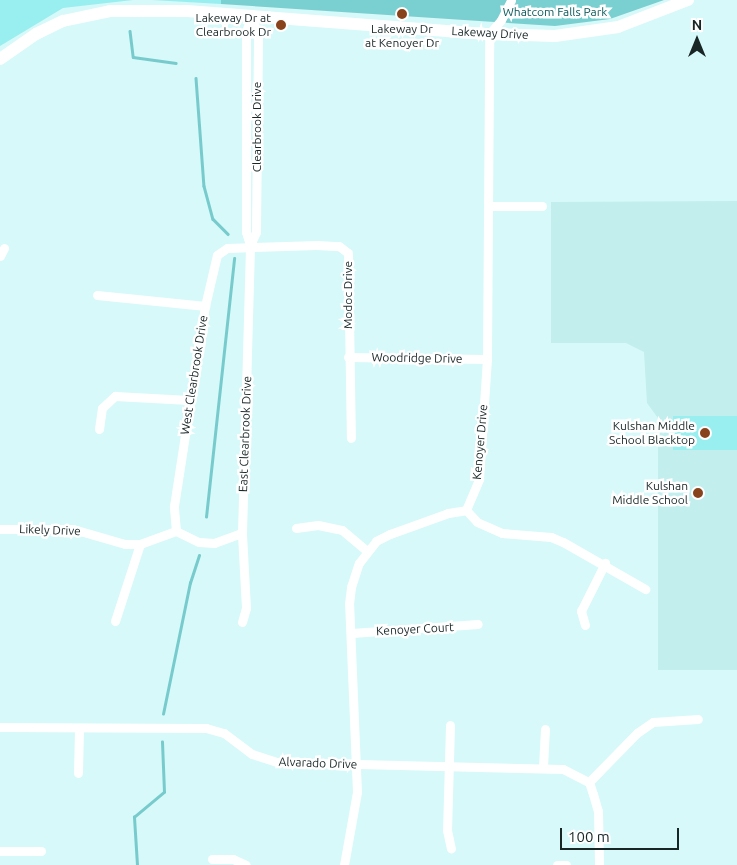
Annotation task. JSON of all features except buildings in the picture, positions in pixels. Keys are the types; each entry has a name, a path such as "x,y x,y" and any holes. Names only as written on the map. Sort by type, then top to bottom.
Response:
{"main road":[{"name":"Lakeway Drive","path":"0,59 36,34 63,21 110,11 148,9 489,34 555,36 618,28 688,0"}],"street":[{"path":"489,34 501,20 511,0"},
{"name":"Clearbrook Drive","path":"250,245 246,232 245,126 246,32 251,17"},
{"name":"Kenoyer Drive","path":"466,510 479,479 487,359 489,34"},
{"path":"489,206 542,206"},
{"name":"West Clearbrook Drive","path":"176,531 174,506 189,400 205,306 217,255 227,248 250,245"},
{"name":"Modoc Drive","path":"250,245 338,246 348,253 348,357 351,438"},
{"name":"East Clearbrook Drive","path":"242,622 246,608 242,534 250,245"},
{"path":"97,296 205,306"},
{"name":"Woodridge Drive","path":"348,357 487,359"},
{"path":"99,429 102,408 115,396 189,400"},
{"path":"344,865 354,820 355,764 351,587 367,550 390,534 448,513 466,510 477,522 502,534 551,538 605,563 645,589"},
{"path":"296,528 318,525 342,530 367,550"},
{"name":"Likely Drive","path":"0,529 73,529 125,544 140,544 176,531"},
{"path":"176,531 199,542 214,543 242,534"},
{"path":"114,621 140,544"},
{"path":"584,625 581,611 605,563"},
{"name":"Kenoyer Court","path":"352,633 478,624"},
{"path":"599,865 598,811 589,782 637,733 653,722 698,719"},
{"path":"450,725 447,767 447,830 451,849"},
{"name":"Alvarado Drive","path":"0,727 206,728 224,733 252,754 270,761 447,767 543,767 568,770 589,782"},
{"path":"78,773 79,728"},
{"path":"543,767 545,730"},
{"path":"0,851 41,851"},
{"path":"212,859 233,860 246,865"},
{"path":"557,864 566,865"}],"shaded area":[{"path":"0,0 133,0 63,8 0,46"},
{"path":"152,0 221,0 221,4"},
{"name":"Kulshan Middle School","path":"737,201 737,670 658,670 658,418 647,403 644,352 626,343 551,343 551,202"},
{"name":"Kulshan Middle School Blacktop","path":"673,416 737,416 737,450 673,450"}],"green space":[{"name":"Whatcom Falls Park","path":"221,0 664,0 610,19 555,26 221,4"}],"waterway":[{"path":"130,31 133,57 176,63"},
{"path":"196,78 204,186 213,219 228,234"},
{"path":"206,517 234,259"},
{"path":"163,714 190,583 199,555"},
{"path":"137,865 134,817 164,792 162,742"}],"place":[{"name":"Lakeway Dr at Kenoyer Dr","path":"402,14"},
{"name":"Lakeway Dr at Clearbrook Dr","path":"281,25"},
{"name":"Kulshan Middle School Blacktop","path":"705,433"},
{"name":"Kulshan Middle School","path":"698,493"}]}
